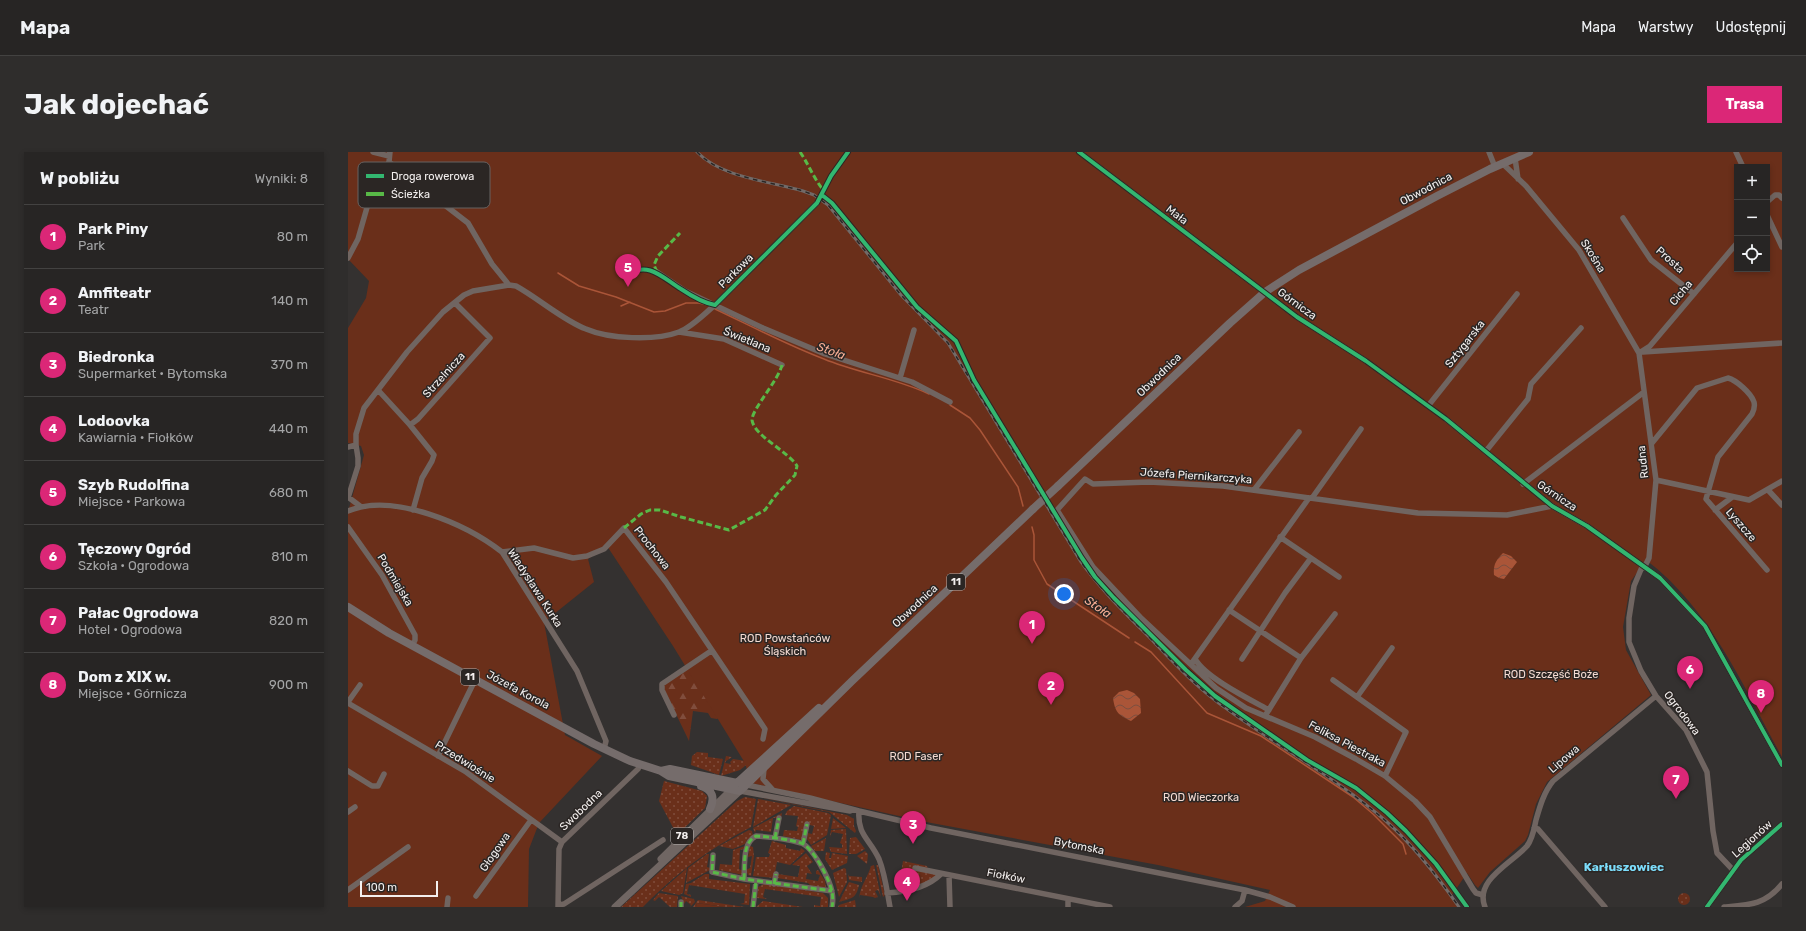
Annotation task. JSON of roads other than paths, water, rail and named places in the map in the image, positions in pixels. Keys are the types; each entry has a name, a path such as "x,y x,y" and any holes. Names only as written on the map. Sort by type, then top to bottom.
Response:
{"highway":[{"name":"Obwodnica","path":"740,791 852,681 1224,328 1265,292 1300,270 1333,252 1499,165 1530,152"},
{"name":"Józefa Korola","path":"348,607 373,624 412,646 604,749 640,765 661,771 669,776 731,790"},
{"name":"Obwodnica","path":"738,783 804,720 852,681"},
{"name":"Józefa Korola","path":"661,771 670,769 738,783"},
{"path":"698,783 712,792 713,798 710,809"},
{"name":"Bytomska","path":"731,790 740,791"}],"main road":[{"name":"Bytomska","path":"738,783 747,785"},
{"name":"Obwodnica","path":"637,886 677,841 738,783"},
{"name":"Obwodnica","path":"615,907 740,791"}],"street":[{"path":"373,152 389,157"},
{"name":"Mała","path":"1079,152 1265,292"},
{"name":"Skośna","path":"1489,152 1499,165 1527,187 1579,250 1639,353"},
{"path":"1736,152 1742,164"},
{"path":"1515,158 1518,179"},
{"path":"1769,200 1775,195 1779,195 1782,198"},
{"name":"Parkowa","path":"450,208 468,223 492,264 509,285 516,286 527,292 586,330 611,336 657,337 679,332 698,320 818,203"},
{"path":"348,258 358,239 367,208"},
{"name":"Prosta","path":"1623,218 1651,260 1694,294"},
{"path":"1770,221 1782,247"},
{"name":"Cicha","path":"1639,353 1650,346 1734,247"},
{"path":"657,272 679,288 763,328 825,354 926,388 950,402"},
{"path":"360,506 348,498 358,466 356,434 364,408 417,339 442,312 473,291 509,285"},
{"name":"Górnicza","path":"1265,292 1297,317 1366,361 1428,406 1486,451 1523,484 1552,506 1587,526 1643,568 1660,578 1705,626 1782,765"},
{"name":"Sztygarska","path":"1428,406 1517,294"},
{"name":"Strzelnicza","path":"410,425 418,420 490,338 455,303"},
{"path":"1486,451 1528,399 1532,384 1581,328"},
{"path":"900,378 914,330"},
{"name":"Świetlana","path":"679,332 724,340 782,366"},
{"path":"1639,353 1782,343"},
{"name":"Rudna","path":"1639,353 1656,480 1649,558 1643,568"},
{"path":"1652,443 1696,388 1723,378 1732,379 1751,397 1754,401 1754,408 1747,422 1718,458 1708,492"},
{"path":"378,390 410,425 434,455 422,478 413,510"},
{"path":"1523,484 1644,392"},
{"path":"1269,710 1242,696 1193,661 1280,537 1361,429"},
{"path":"1254,490 1299,432"},
{"path":"348,447 356,445"},
{"name":"Józefa Piernikarczyka","path":"1193,661 1140,617 1093,567 1057,510 1085,479 1093,484 1149,482 1223,486 1418,513 1507,515 1552,506"},
{"path":"1656,480 1731,498 1748,500 1782,481"},
{"path":"1768,490 1782,505"},
{"name":"Lyszcze","path":"1708,492 1706,499 1767,570"},
{"path":"1715,510 1731,498"},
{"name":"Władysława Kurka","path":"348,511 360,506 383,504 413,510 448,520 489,542 502,552 577,671 606,741 604,749"},
{"name":"Podmiejska","path":"348,527 392,592 415,635 415,640 412,646"},
{"name":"Prochowa","path":"502,552 534,548 573,558 587,556 604,549 624,528 666,582 711,651 765,729 764,739"},
{"path":"1280,537 1339,577"},
{"path":"1242,659 1312,558"},
{"name":"Ogrodowa","path":"1643,568 1634,586 1629,618 1629,642 1641,671 1656,696 1686,730 1707,772 1717,854 1732,870"},
{"path":"1229,610 1301,658"},
{"path":"1265,716 1301,658 1335,614"},
{"path":"1357,697 1392,648"},
{"path":"674,715 662,690 662,684 711,651"},
{"name":"Feliksa Piestraka","path":"1193,661 1206,680 1226,696 1246,708 1315,737 1385,776 1406,732 1333,680"},
{"path":"438,756 475,680"},
{"path":"350,704 360,685"},
{"name":"Lipowa","path":"1483,895 1488,883 1529,844 1546,791 1553,781 1656,696"},
{"name":"Przedwiośnie","path":"350,704 466,772 562,842"},
{"name":"Swobodna","path":"640,765 638,769 562,842 559,849 558,906 564,904 663,840"},
{"path":"765,767 763,779 773,790"},
{"path":"348,771 372,786 378,786 384,774"},
{"path":"1385,776 1415,801 1430,817 1473,889 1476,893 1483,895 1485,907"},
{"name":"Bytomska","path":"747,785 810,798 859,812 931,828 1245,890 1270,897 1293,907"},
{"name":"Bytomska","path":"740,791 859,812"},
{"path":"348,812 355,807"},
{"path":"859,812 859,826 878,858 890,907"},
{"path":"775,838 779,818"},
{"name":"Głogowa","path":"476,896 531,820"},
{"path":"803,844 807,824"},
{"name":"Legionów","path":"1710,906 1732,870 1752,849 1782,824"},
{"path":"1534,828 1538,829 1605,907"},
{"path":"744,879 747,847 751,838 756,836 775,838 803,844 809,849 824,871 832,891 832,907"},
{"path":"348,890 408,847"},
{"path":"714,855 712,872 774,884 832,891"},
{"name":"Fiołków","path":"915,868 1110,907"},
{"path":"774,884 776,874"},
{"path":"887,893 915,889 928,883 941,874"},
{"path":"948,875 950,907"},
{"path":"753,907 756,881"},
{"path":"1724,907 1754,905 1776,891 1782,884"},
{"path":"1235,907 1242,901 1245,890"},
{"path":"447,907 448,898"},
{"path":"1068,898 1068,907"}],"water":[{"path":"1503,553 1511,556 1517,562 1504,579 1494,575 1494,568 1498,558"},
{"path":"1127,690 1134,693 1140,699 1141,713 1131,721 1123,717 1116,710 1113,698 1119,692"}],"waterway":[{"name":"Stoła","path":"558,273 579,286 616,297 654,312 665,311 686,303 708,305"},
{"name":"Stoła","path":"621,306 630,302"},
{"name":"Stoła","path":"715,309 810,354 837,364 916,388 929,394"},
{"name":"Stoła","path":"950,405 970,418 980,430 1018,487 1023,506"},
{"name":"Stoła","path":"1032,527 1034,535 1034,560 1047,584 1129,638"},
{"name":"Stoła","path":"1135,642 1151,652 1207,713 1261,736 1353,797 1373,814 1403,844 1406,854"}],"railway":[{"path":"697,152 707,161 719,168 747,178 803,191 814,195 828,205 901,295 948,343 1081,562 1105,592 1177,666 1206,693 1247,723 1349,792 1387,822 1426,863 1459,907"}],"place":[{"name":"Szyb Rudolfina","path":"628,287"},
{"name":"Park Piny","path":"1032,644"},
{"name":"Tęczowy Ogród","path":"1690,689"},
{"name":"Amfiteatr","path":"1051,705"},
{"name":"Dom z XIX w.","path":"1761,713"},
{"name":"Pałac Ogrodowa","path":"1676,799"},
{"name":"Biedronka","path":"913,844"},
{"name":"Lodoovka","path":"907,901"}],"district":[{"name":"Karłuszowiec","path":"1624,867"}],"park label":[{"name":"ROD Powstańców Śląskich","path":"785,644"},
{"name":"ROD Szczęść Boże","path":"1551,674"},
{"name":"ROD Faser","path":"916,756"},
{"name":"ROD Wieczorka","path":"1201,797"}]}
